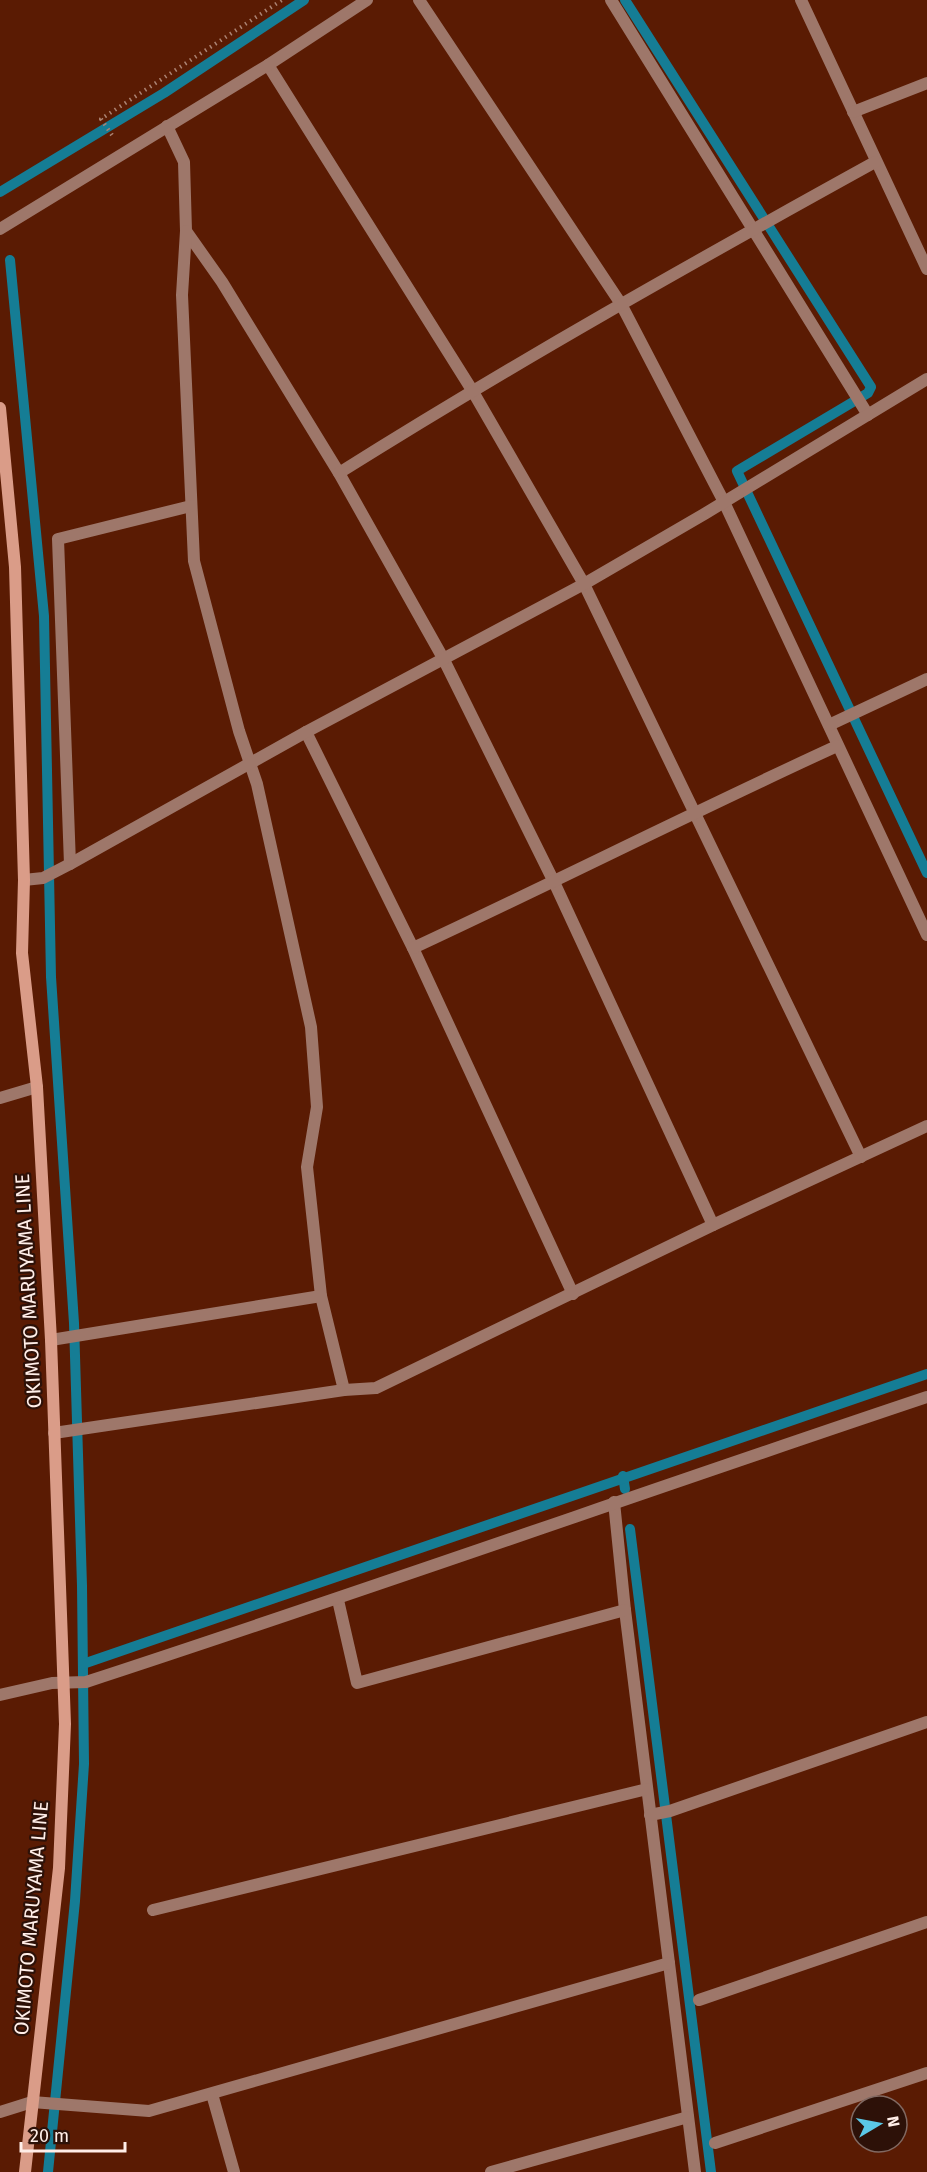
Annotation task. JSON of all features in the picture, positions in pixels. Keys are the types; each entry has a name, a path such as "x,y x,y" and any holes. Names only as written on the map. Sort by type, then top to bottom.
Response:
{"main road":[{"name":"OKIMOTO MARUYAMA LINE","path":"0,408 15,567 24,880 22,953 37,1087 51,1340 64,1724 59,1868 25,2172"}],"street":[{"path":"0,229 268,65 367,0"},
{"path":"419,0 621,304 724,502 927,934"},
{"path":"611,0 762,224 868,415"},
{"path":"801,0 927,269"},
{"path":"268,65 472,390 584,584 861,1157"},
{"path":"853,112 927,83"},
{"path":"167,126 184,162 186,231 182,295 194,561 250,764 311,1027 317,1107 307,1167 321,1296 344,1390"},
{"path":"339,473 472,390 875,162"},
{"path":"186,231 222,282 339,473 443,658 554,882 713,1225"},
{"path":"24,880 43,878 65,867 306,732 584,584 927,379"},
{"path":"65,867 58,539 191,506"},
{"path":"829,726 927,679"},
{"path":"306,732 413,948 573,1294"},
{"path":"413,948 554,882 695,811 837,746"},
{"path":"0,1098 37,1087"},
{"path":"54,1433 344,1390 376,1388 713,1225 927,1126"},
{"path":"51,1340 321,1296"},
{"path":"0,1695 63,1683 82,1682 338,1600 614,1502 927,1397"},
{"path":"614,1502 647,1789 660,1813 669,1963 695,2172"},
{"path":"338,1600 357,1683 625,1610"},
{"path":"660,1813 927,1722"},
{"path":"153,1910 647,1789"},
{"path":"699,2000 927,1922"},
{"path":"0,2112 32,2102 149,2111 669,1963"},
{"path":"715,2143 927,2073"},
{"path":"212,2094 234,2172"},
{"path":"491,2172 688,2117"}],"path":[{"path":"110,132 101,119 282,0"}],"waterway":[{"path":"0,192 164,93 304,0"},
{"path":"625,0 871,387 868,393 737,471 927,873"},
{"path":"10,260 44,616 51,977 74,1323 82,1586 84,1764 75,1901 48,2172"},
{"path":"83,1664 927,1374"},
{"path":"623,1476 625,1489"},
{"path":"630,1529 711,2172"}]}
